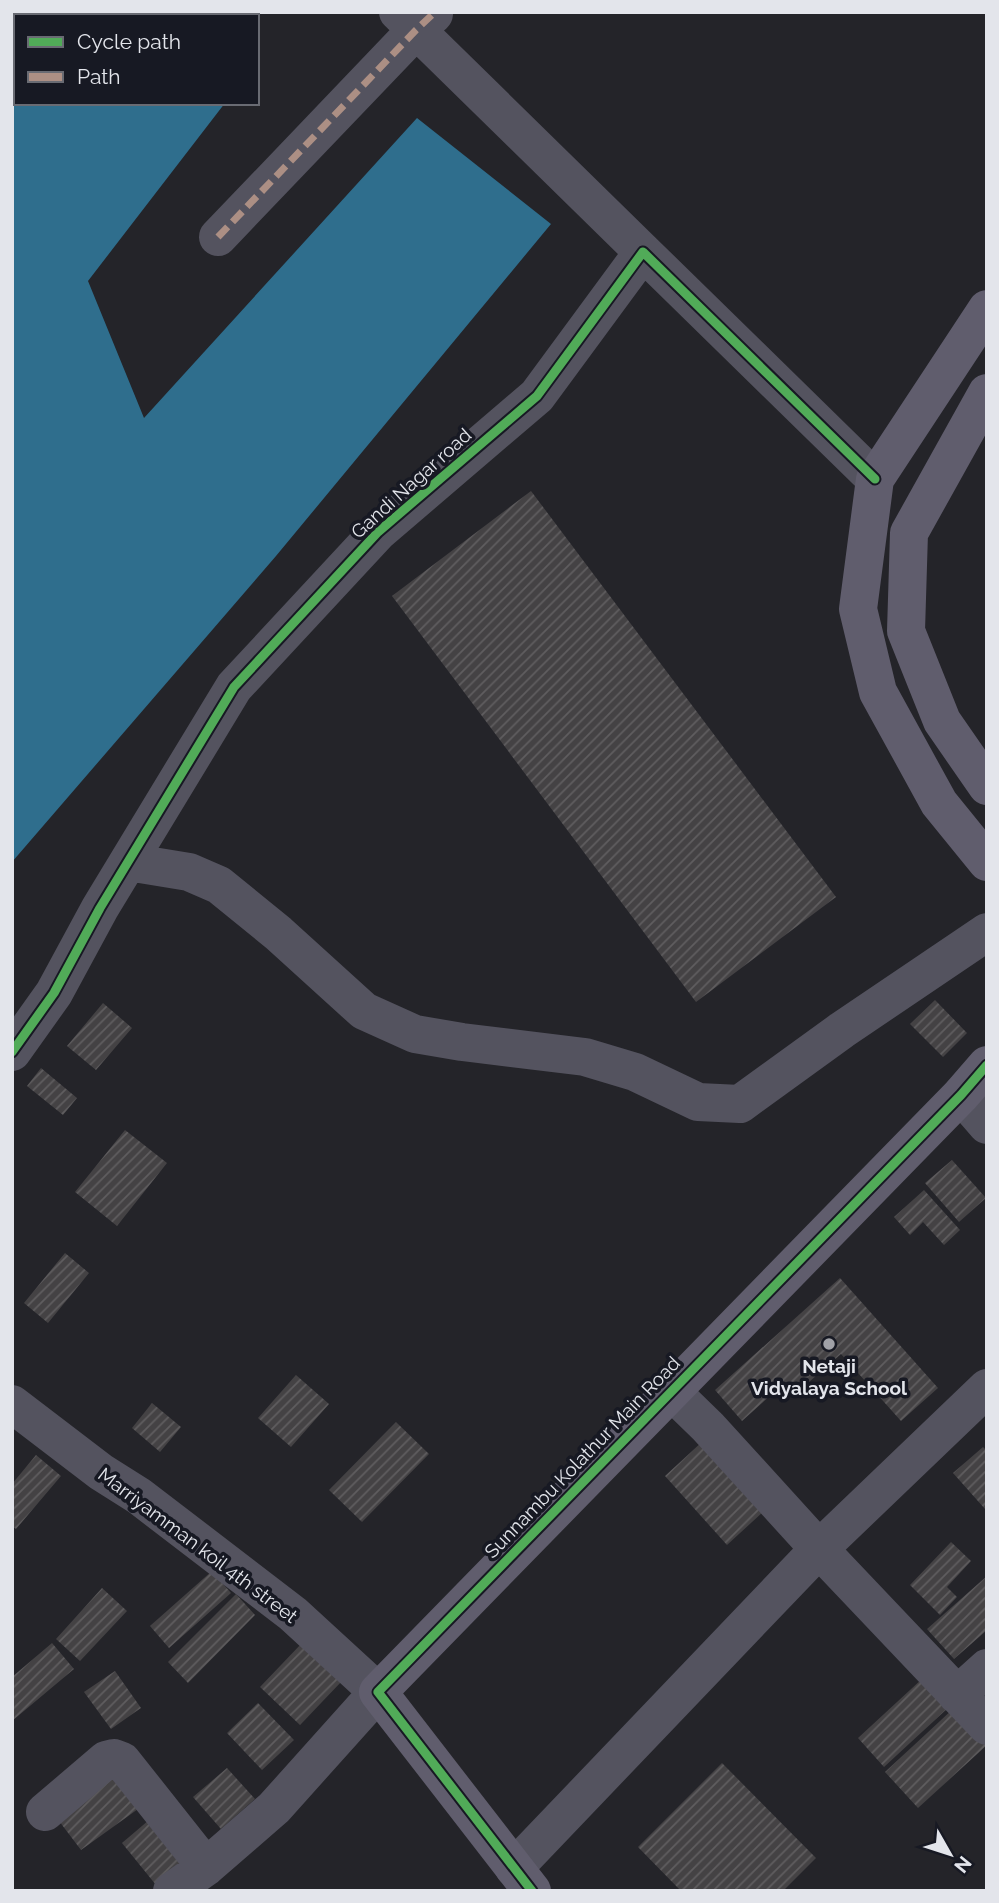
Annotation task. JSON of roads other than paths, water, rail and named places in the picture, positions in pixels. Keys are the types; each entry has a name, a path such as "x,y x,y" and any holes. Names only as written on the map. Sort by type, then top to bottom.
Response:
{"street":[{"path":"218,237 416,18 643,252 875,479"},
{"name":"Gandi Nagar road","path":"12,1052 54,993 100,908 234,687 378,532 537,396 643,252"},
{"path":"987,309 875,479 858,609 878,692 939,803 987,862"},
{"path":"987,393 909,533 906,631 942,721 987,786"},
{"path":"128,862 189,872 219,885 278,933 364,1011 415,1034 585,1057 635,1072 698,1102 740,1104 842,1030 987,932"},
{"name":"Sunnambu Kolathur Main Road","path":"378,1692 961,1095 987,1065"},
{"path":"961,1095 987,1125"},
{"path":"172,1891 206,1867 274,1808 378,1692 523,1879 819,1549 987,1388"},
{"path":"671,1391 708,1427 987,1726"},
{"name":"Marriyamman koil 4th street","path":"12,1404 101,1472 139,1496 293,1614 378,1692"},
{"path":"957,1695 987,1668"},
{"path":"45,1812 106,1760 114,1758 122,1761 206,1867"}],"water":[{"path":"12,12 237,12 238,14 14,14 14,105 223,105 88,281 144,418 417,118 551,224 276,556 12,862"}],"place":[{"name":"Netaji Vidyalaya School","path":"829,1344"}]}
